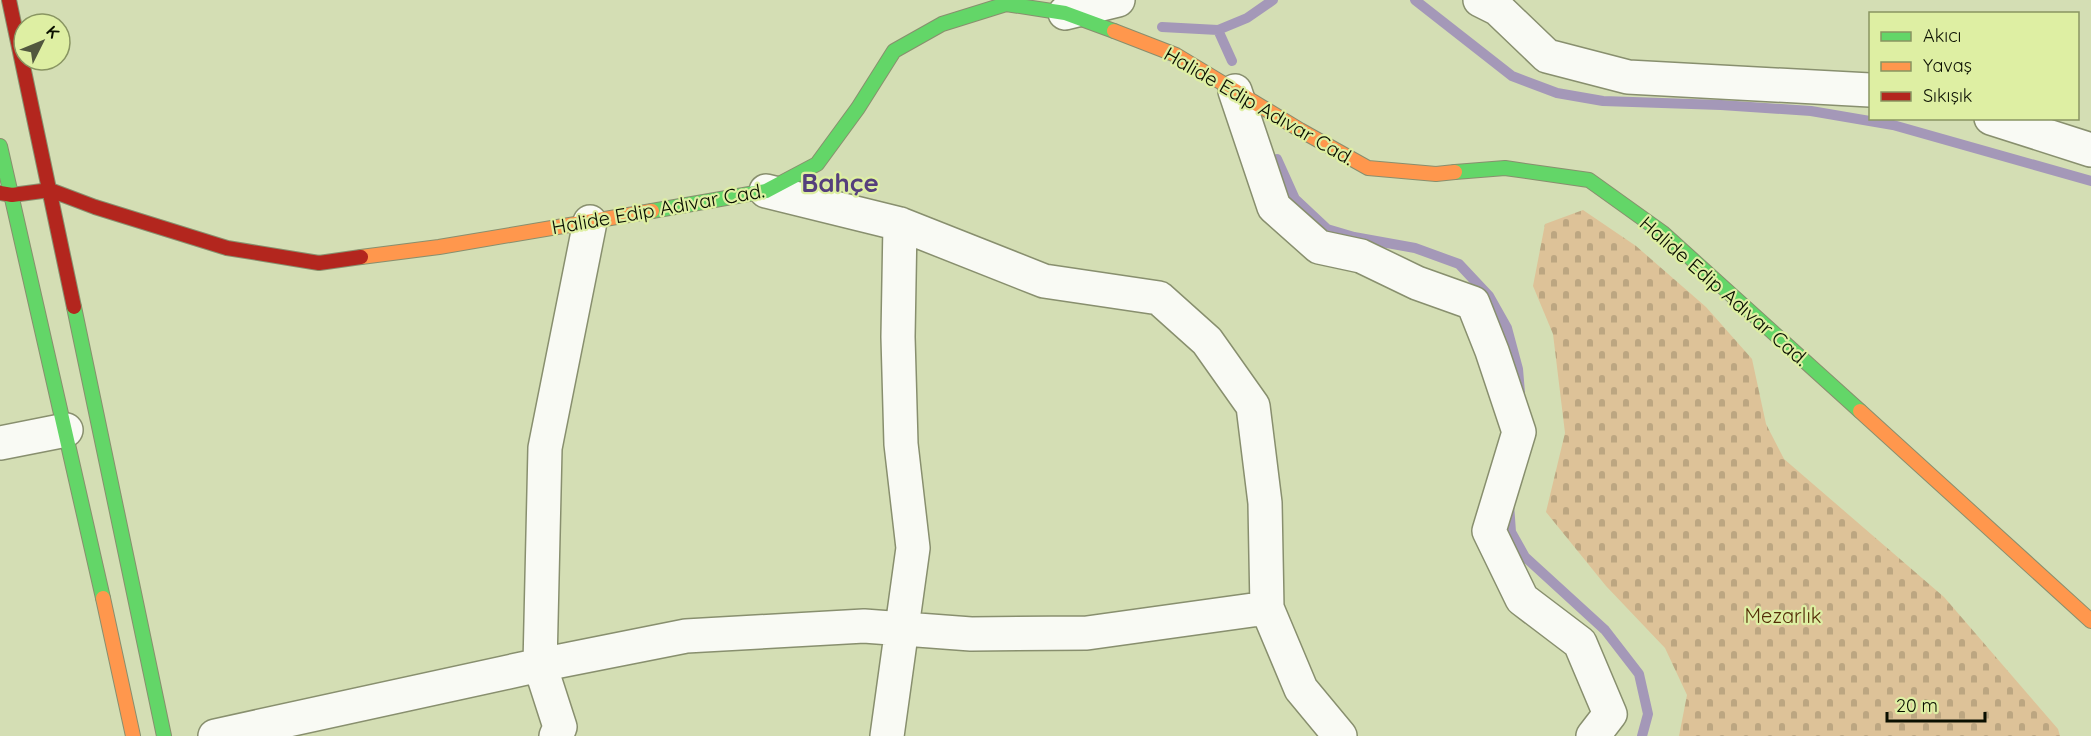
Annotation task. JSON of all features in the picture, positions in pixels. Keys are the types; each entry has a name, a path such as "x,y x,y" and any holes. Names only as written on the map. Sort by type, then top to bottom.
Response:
{"street":[{"path":"9,0 164,736"},
{"path":"1065,13 1118,0"},
{"path":"1480,0 1498,9 1547,56 1628,77 1869,90"},
{"name":"Halide Edip Adıvar Cad.","path":"6,194 50,190 95,207 227,248 318,263 439,247 590,222 766,191 817,164 858,108 894,51 942,24 1006,4 1065,13 1176,54 1368,168 1436,174 1505,168 1588,180 1663,233 2091,621"},
{"path":"1235,91 1274,207 1319,247 1361,256 1417,283 1473,303 1492,351 1518,432 1489,531 1522,599 1580,643 1610,714 1593,736"},
{"path":"1997,120 2091,150"},
{"path":"0,146 6,194 66,430 133,736"},
{"path":"766,191 900,224 1044,281 1159,298 1207,341 1253,406 1265,503 1267,608 1301,689 1340,736"},
{"path":"556,736 560,727 540,665 545,448 590,222"},
{"path":"887,736 913,548 901,444 898,337 900,224"},
{"path":"0,443 66,430"},
{"path":"215,736 540,665 687,636 864,626 970,634 1087,633 1267,608"}],"green space":[{"name":"Mezarlık","path":"1583,210 1636,246 1706,307 1752,359 1766,424 1784,459 1944,597 2058,729 2060,736 1679,736 1687,695 1665,648 1606,586 1546,512 1565,433 1553,334 1533,286 1545,224"}],"waterway":[{"path":"1162,27 1218,30 1247,18 1273,0"},
{"path":"1415,0 1512,76 1557,93 1603,101 1811,111 1893,125 2091,181"},
{"path":"1218,30 1232,61"},
{"path":"1277,159 1295,199 1327,229 1354,237 1415,248 1459,264 1489,296 1507,328 1518,369 1520,393"},
{"path":"1509,504 1511,532 1525,557 1605,630 1639,674 1648,714 1642,736"}],"traffic: fast":[{"path":"652,211 766,191 817,164 858,108 894,51 942,24 1006,4 1065,13 1114,31"},
{"path":"0,146 103,598"},
{"path":"1455,172 1505,168 1589,180 1663,233 1860,411"},
{"path":"74,307 164,736"}],"traffic: slow":[{"path":"1114,31 1176,55 1368,168 1436,174 1455,172"},
{"path":"361,257 439,247 652,211"},
{"path":"1860,411 2091,621"},
{"path":"103,598 133,736"}],"traffic: jam":[{"path":"9,0 74,307"},
{"path":"0,193 12,195 50,190 95,207 227,248 319,263 361,257"}],"district":[{"name":"Bahçe","path":"840,183"}]}
